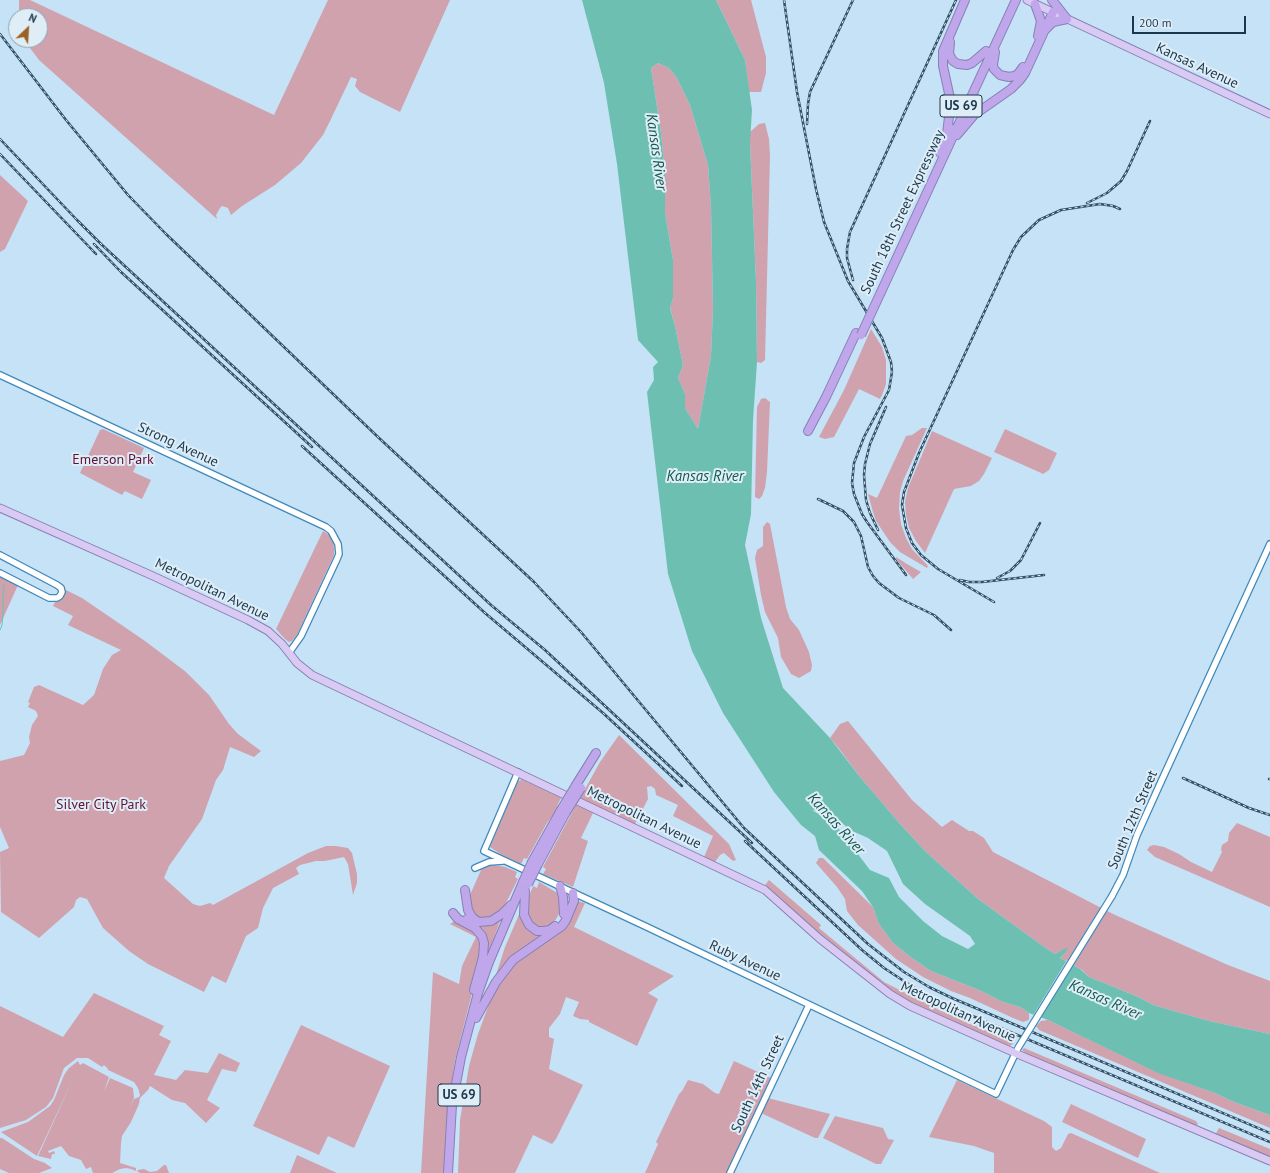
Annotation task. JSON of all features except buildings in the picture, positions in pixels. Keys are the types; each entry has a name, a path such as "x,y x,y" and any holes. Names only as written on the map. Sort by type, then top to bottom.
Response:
{"highway":[{"path":"947,136 950,98 943,66 943,51 965,0"},
{"path":"970,0 950,42 949,54 953,61 958,64 967,65 976,60 986,51"},
{"name":"South 18th Street Expressway","path":"938,162 949,145 997,40 1010,0"},
{"name":"South 18th Street Expressway","path":"810,432 859,334 938,162 947,136 986,51 1007,11 1016,0"},
{"path":"1045,29 1053,22 1067,20 1052,0"},
{"path":"997,40 993,59 994,69 1004,77 1014,76 1022,69 1039,34 1041,21 1037,2"},
{"path":"949,145 974,115 1011,89 1020,80 1025,73 1053,12"},
{"name":"US 69","path":"454,1173 459,1096 463,1070 476,1018 497,955 535,863 563,811 598,755"},
{"path":"525,886 524,915 532,928 537,930 550,930 561,920 573,893"},
{"name":"US 69","path":"448,1173 452,1105 456,1078 469,1025 489,962 514,902 525,886"},
{"path":"560,886 563,897 564,914"},
{"path":"465,890 468,910 472,917 478,922"},
{"path":"476,1018 496,982 513,960 562,926 574,901 573,893"},
{"path":"469,1025 472,999 483,958 484,943 482,936 475,928 458,919 453,913 478,922 491,921 502,914 514,902"}],"main road":[{"name":"Kansas Avenue","path":"1027,0 1037,2 1067,20 1270,114"},
{"name":"Metropolitan Avenue","path":"0,508 248,620 268,631 289,653 297,664 312,675 764,890 820,939 894,997 936,1018 1016,1050 1270,1161"}],"street":[{"name":"Strong Avenue","path":"0,375 332,531 338,544 339,554 301,636 289,653"},
{"name":"South 12th Street","path":"996,1094 1016,1050 1112,896 1123,875 1137,835 1270,544"},
{"path":"0,555 57,585 61,588 62,592 57,598 49,598 0,573"},
{"name":"Ruby Avenue","path":"518,772 484,851 996,1094"},
{"path":"475,868 489,862 506,861"},
{"name":"South 14th Street","path":"730,1173 809,1005"}],"green space":[{"path":"19,0 30,0 47,8 19,8"},
{"path":"328,0 450,0 400,112 360,92 355,86 357,79 351,77 323,135 301,163 275,185 242,206 231,215 228,208 222,206 216,215 217,219 39,60 30,48 48,48 48,8 274,115"},
{"path":"716,0 751,0 766,57 766,73 761,92 749,92 745,60"},
{"path":"658,63 669,68 677,78 690,105 708,165 711,206 713,309 711,356 698,429 685,408 685,394 678,378 683,365 670,307 673,298 673,260 665,213 665,175 661,133 651,68"},
{"path":"765,123 769,139 770,156 765,360 761,363 757,362 756,281 750,132 759,124"},
{"path":"0,175 28,201 5,249 0,252"},
{"path":"871,329 882,347 886,360 886,384 882,395 880,399 859,389 834,437 825,439 819,437 844,390"},
{"path":"765,398 770,402 767,472 765,488 759,499 755,497 757,407 761,399"},
{"path":"922,428 927,428 903,481 900,492 899,509 901,524 906,538 912,549 928,566 927,568 900,552 890,542 876,521 868,494 877,498 906,436 912,435"},
{"name":"Emerson Park","path":"103,429 144,448 133,472 151,480 142,499 125,491 122,495 80,473 100,430"},
{"path":"1005,429 1057,453 1049,470 1043,474 994,452"},
{"path":"932,431 992,458 979,481 971,486 954,489 925,553 909,528 905,502 908,488"},
{"path":"767,522 770,524 786,607 790,619 799,630 809,652 812,665 811,671 799,678 791,674 781,657 778,638 765,612 761,595 755,558 757,550 763,546 763,527"},
{"path":"323,531 333,540 334,555 297,635 292,641 289,642 276,629"},
{"path":"896,557 921,572 913,579 896,559"},
{"path":"0,577 18,585 0,625"},
{"name":"Silver City Park","path":"64,589 82,598 145,641 186,672 209,695 229,724 238,734 261,751 254,757 230,747 223,770 216,780 202,819 169,866 164,878 193,904 200,906 210,903 213,905 308,853 326,846 348,848 352,853 357,874 357,883 353,895 348,864 344,857 300,865 296,868 299,874 273,888 263,908 258,928 246,936 226,983 212,976 204,992 148,964 129,951 103,928 87,899 80,897 76,900 74,907 39,938 1,912 0,852 9,848 0,827 0,761 24,755 30,743 29,737 32,725 38,716 36,711 28,707 30,703 28,702 34,687 39,685 83,705 94,695 103,669 112,655 121,650 68,625 73,616 53,606 56,600 62,599 65,593"},
{"path":"848,721 912,800 942,827 952,820 969,831 973,831 984,838 993,852 1113,914 1228,965 1270,981 1270,1034 1209,1021 1153,1005 1136,996 1089,977 1082,970 1060,958 1065,953 1061,951 1055,954 978,899 925,851 900,824 860,777 830,738 840,724"},
{"path":"619,735 729,844 736,860 733,861 724,853 720,855 715,862 704,857 713,836 673,816 678,805 656,795 655,789 651,786 647,787 648,799 635,824 580,798 600,762"},
{"path":"521,779 561,798 557,806 559,807 547,823 527,859 524,858 521,864 502,855 490,847 518,780 520,781"},
{"path":"576,805 593,813 581,838 588,841 573,887 543,874 546,869 543,867"},
{"path":"1237,823 1270,837 1270,907 1155,857 1147,850 1150,846 1154,845 1164,847 1212,872 1222,852 1222,845 1228,841 1229,833"},
{"path":"819,858 823,858 873,907 879,924 893,943 912,958 931,971 979,990 1003,1002 1020,1007 1029,1013 1029,1020 1023,1022 951,991 923,977 896,959 858,925 847,911 845,899 837,887 816,863"},
{"path":"489,864 505,867 517,872 515,877 518,879 502,910 491,917 483,918 477,916 473,912 470,895 481,870"},
{"path":"769,880 821,925 819,928 884,982 937,1009 1014,1043 1010,1046 996,1041 914,1005 893,993 851,961 770,890 765,885"},
{"path":"539,882 559,894 561,910 555,921 547,928 541,929 531,923 527,914 529,896 533,886 537,888"},
{"path":"577,901 585,903 574,927 674,976 648,993 658,999 637,1046 589,1022 589,1020 580,1019 573,1016 579,1002 566,997 560,1014 549,1028 549,1037 554,1039 549,1069 583,1085 556,1139 552,1144 533,1135 515,1173 458,1173 460,1120 469,1066 478,1034 492,996 511,966 561,931"},
{"path":"521,910 523,919 547,933 495,978 505,947"},
{"path":"501,918 485,962 485,954 474,923"},
{"path":"456,920 475,931 482,944 482,954 455,1060 450,1093 444,1173 421,1173 433,972 459,984 462,966 476,937 450,924"},
{"path":"94,993 164,1026 159,1035 171,1041 154,1075 176,1080 185,1070 208,1073 219,1053 240,1063 236,1072 222,1069 207,1100 220,1108 206,1123 185,1103 172,1100 150,1086 140,1098 131,1122 122,1136 120,1163 136,1168 136,1171 126,1168 112,1173 93,1173 91,1167 86,1169 81,1160 69,1156 61,1146 48,1151 49,1153 54,1151 55,1154 52,1154 51,1159 38,1156 74,1077 37,1156 1,1132 28,1122 50,1106 64,1075 69,1068 78,1061 80,1065 83,1063 109,1077 104,1092 110,1078 133,1088 134,1098 129,1110 134,1099 140,1095 134,1082 108,1070 104,1065 102,1067 88,1058 77,1058 64,1068 53,1098 46,1107 26,1120 0,1128 0,1006 63,1037"},
{"path":"1048,1020 1157,1072 1270,1115 1270,1128 1039,1030 1036,1026 1041,1021"},
{"path":"301,1025 390,1066 354,1148 328,1136 319,1155 253,1126"},
{"path":"1024,1048 1196,1121 1198,1124 1195,1126 1026,1054 1022,1050"},
{"path":"734,1061 771,1078 727,1173 645,1173 658,1144 656,1142 679,1094 688,1080 703,1084 715,1093 719,1094"},
{"path":"957,1080 1044,1121 1052,1127 1052,1147 1056,1151 1061,1148 1068,1134 1071,1133 1160,1173 994,1173 994,1153 974,1146 929,1137"},
{"path":"768,1098 830,1114 818,1138 815,1138 761,1113"},
{"path":"1071,1104 1146,1139 1138,1158 1062,1122"},
{"path":"835,1116 883,1128 888,1139 894,1140 881,1164 876,1164 823,1138"},
{"path":"1219,1128 1270,1149 1270,1158 1215,1135"},
{"path":"0,1138 52,1168 39,1173 9,1173 0,1169"},
{"path":"297,1155 337,1173 290,1173"},
{"path":"166,1165 169,1173 140,1173 137,1171 144,1169 150,1172 157,1171"}],"water":[{"name":"Kansas River","path":"582,0 716,0 745,60 752,110 750,143 756,281 757,362 753,420 751,514 745,545 761,618 783,688 830,738 860,777 925,851 978,899 1047,949 1055,954 1068,947 1060,958 1080,969 1089,977 1136,996 1153,1005 1209,1021 1270,1034 1270,1115 1234,1102 1215,1093 1158,1073 1048,1020 1029,1013 1020,1007 1003,1002 979,990 931,971 912,958 893,943 879,924 873,907 862,891 819,850 815,836 801,825 774,792 723,713 692,651 668,574 647,392 654,380 653,367 658,362 638,340 617,164 604,83","holes":["658,63 669,68 677,78 690,105 708,165 711,206 713,309 711,356 698,429 685,408 685,394 678,378 683,365 670,308 673,298 673,260 665,213 665,175 661,133 651,68","822,805 850,830 868,838 887,851 903,884 925,904 970,936 975,944 968,949 942,936 923,921 899,897 889,878 870,870 835,824 812,810 825,812"]}],"pier":[{"path":"1067,960 1073,963 1039,1019 1032,1017"}],"waterway":[{"path":"0,630 2,625 4,585"}],"railway":[{"path":"784,0 797,92 824,222 848,281 882,338 891,362 892,372 889,390 864,437 854,463 852,483 854,494 867,522 906,575"},
{"path":"807,124 810,92 853,0"},
{"path":"853,280 847,258 850,232 956,0"},
{"path":"0,34 66,120 128,195 166,234 379,438 534,582 581,632 744,828 868,944 904,972 929,987 952,998 1270,1133"},
{"path":"1087,203 1107,193 1121,181 1150,121"},
{"path":"0,139 101,244 491,605 545,650 752,843"},
{"path":"0,154 96,254"},
{"path":"994,602 938,569 921,555 912,543 906,528 902,505 904,492 919,453 1013,250 1021,237 1039,220 1061,210 1100,204 1113,206 1120,209"},
{"path":"94,244 121,272 312,447"},
{"path":"878,530 866,500 864,475 870,444 886,407"},
{"path":"302,446 485,613 603,713 682,786"},
{"path":"818,499 843,511 854,522 861,536 868,567 879,583 899,598 934,615 951,630"},
{"path":"997,578 1010,571 1021,560 1040,523"},
{"path":"960,580 982,582 1044,575"},
{"path":"1183,778 1249,808 1270,815"},
{"path":"745,841 862,950 884,968 913,987 949,1006 1270,1142"}]}
